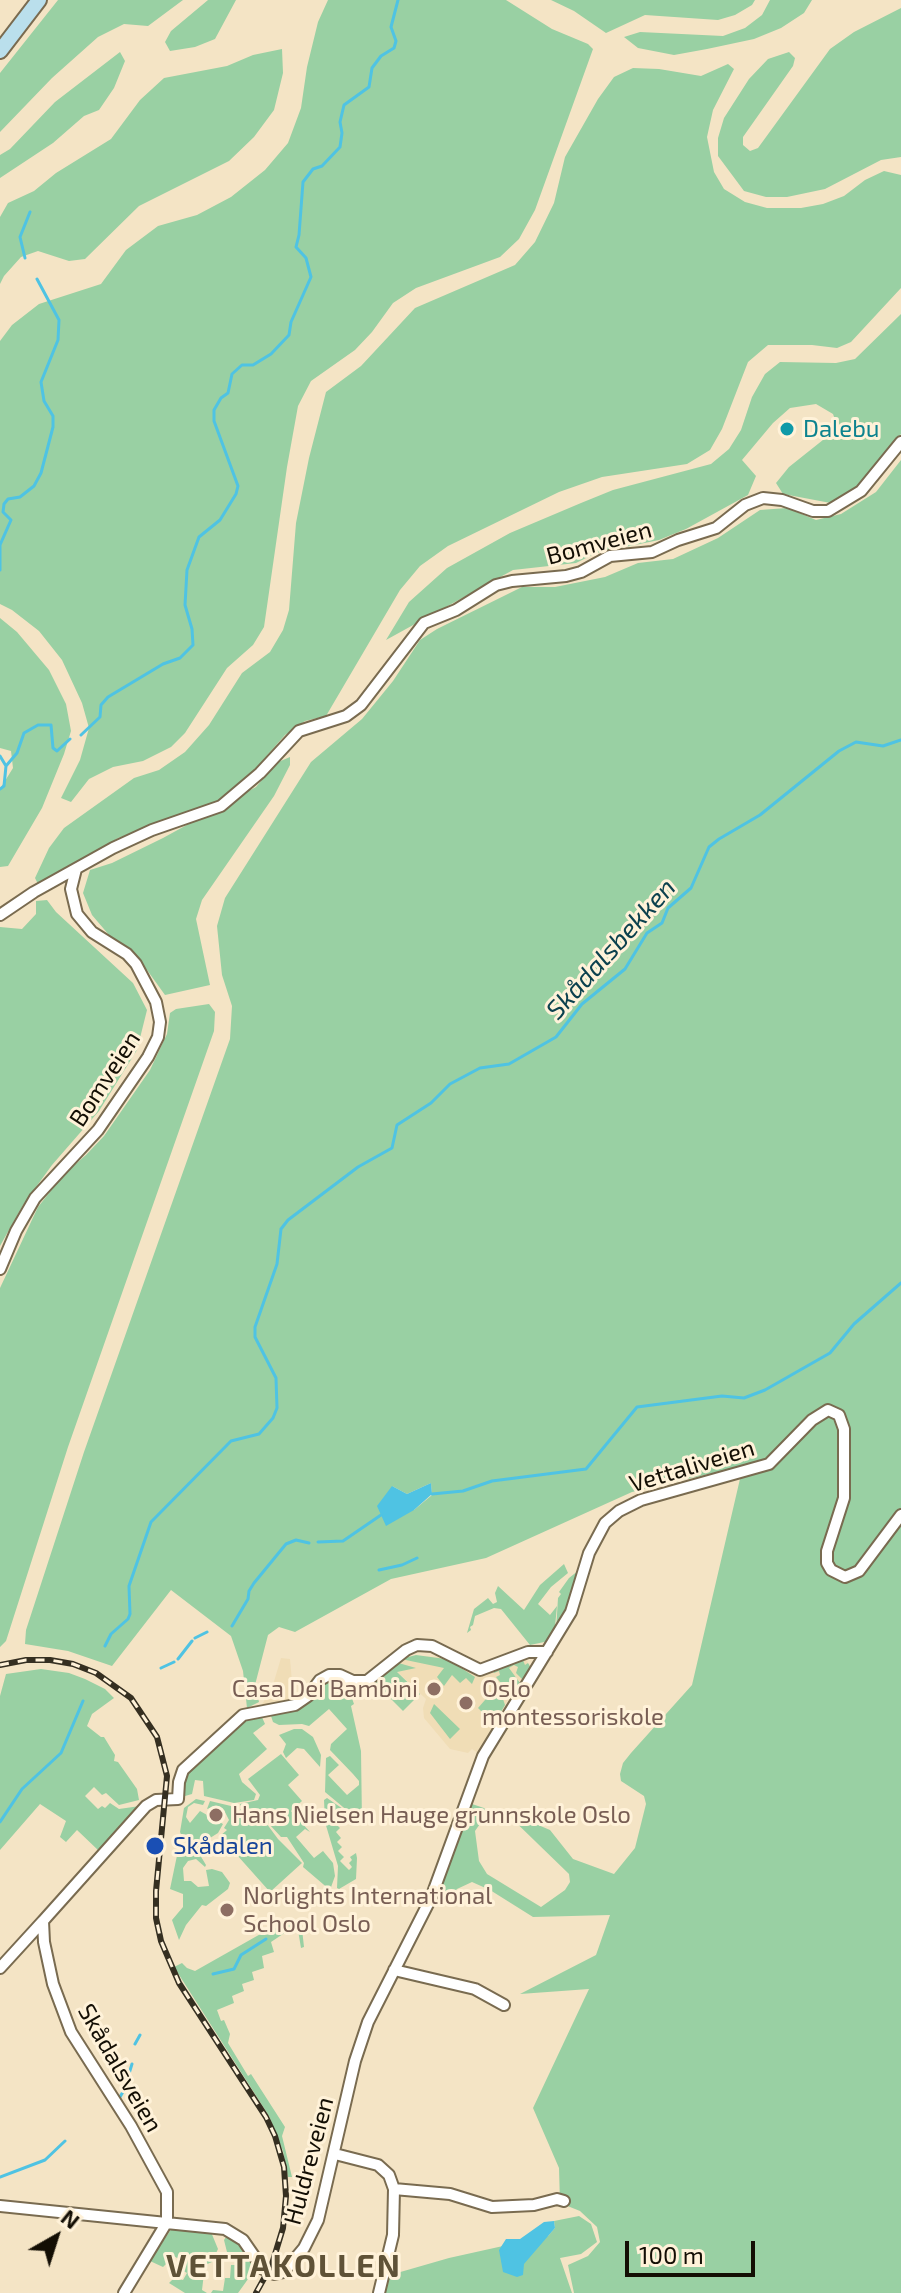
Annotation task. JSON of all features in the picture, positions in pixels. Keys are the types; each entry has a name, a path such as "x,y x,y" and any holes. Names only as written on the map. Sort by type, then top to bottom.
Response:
{"main road":[{"path":"0,51 39,0"}],"street":[{"name":"Bomveien","path":"0,915 15,903 130,840 203,814 228,801 257,777 299,731 346,716 361,705 424,623 456,610 496,585 566,576 581,572 610,556 652,552 716,528 745,505 763,498 782,500 813,511 828,511 861,491 901,442"},
{"name":"Bomveien","path":"0,1269 16,1231 35,1198 98,1130 148,1057 158,1037 160,1022 156,1002 140,970 127,954 87,928 77,914 71,889 76,869"},
{"name":"Vettaliveien","path":"547,1652 571,1612 594,1540 614,1514 641,1500 769,1464 812,1420 828,1410 839,1415 844,1429 844,1498 827,1551 831,1570 842,1577 856,1574 901,1515"},
{"path":"0,1968 146,1806 156,1800 178,1799 183,1770 240,1718 295,1705 329,1675 367,1681 417,1645 432,1646 479,1670 528,1652 547,1652"},
{"name":"Huldreveien","path":"167,2222 232,2231 243,2240 263,2269 274,2274 284,2272 304,2248 315,2227 362,2039 381,1993 431,1898 483,1756 547,1652"},
{"name":"Skådalsveien","path":"43,1921 53,1984 71,2032 131,2126 167,2192 167,2222"},
{"path":"394,1970 475,1989 504,2005"},
{"path":"335,2154 378,2165 389,2175 394,2189 393,2235 379,2293"},
{"path":"394,2189 443,2193 492,2207 522,2206 557,2199 564,2201"},
{"path":"0,2206 167,2222 124,2293"}],"shaded area":[{"name":"Oslo montessoriskole","path":"402,1657 453,1660 475,1675 525,1657 531,1668 508,1700 478,1753 472,1749 468,1753 450,1749 424,1718 426,1699 391,1666"},
{"path":"281,1658 290,1659 293,1693 287,1703 261,1706 272,1688"}],"green space":[{"path":"58,0 183,0 148,26 124,24 98,37 52,78 0,132 0,73"},
{"path":"208,0 236,0 215,39 195,47 170,51 165,42 171,31"},
{"path":"328,0 506,0 552,29 593,49 535,210 519,239 500,257 416,288 393,303 355,350 311,381 298,406 264,627 253,645 227,668 185,733 171,747 143,761 113,767 89,779 71,802 61,798 80,760 89,728 82,703 62,660 39,631 0,604 0,341 12,325 39,304 101,284 126,250 158,226 197,215 231,197 265,170 288,143 301,108 318,22"},
{"path":"551,0 755,0 735,15 718,20 645,15 606,33 574,11"},
{"path":"770,0 812,0 804,13 781,28 754,39 707,49 674,55 638,48 624,37 640,32 723,36 745,28 762,15"},
{"path":"901,8 901,157 881,160 825,189 787,197 766,197 744,191 718,156 718,138 724,118 749,79 768,59 789,52 795,58 793,66 743,137 743,145 750,151 758,148 830,49 854,32"},
{"path":"282,49 283,73 274,110 254,137 229,161 139,206 85,259 69,261 38,251 21,257 0,284 0,217 8,203 34,191 56,173 111,139 140,100 164,78 227,66 253,55"},
{"path":"120,52 125,61 114,88 99,110 84,116 53,143 0,178 0,155 10,149 55,102"},
{"path":"728,64 734,69 713,110 707,137 714,172 724,189 745,202 767,208 801,208 844,196 865,180 884,171 901,175 901,288 851,342 837,348 768,345 748,362 722,429 710,450 687,464 602,477 559,492 448,546 420,566 400,590 326,716 305,721 285,735 242,784 222,800 191,814 118,838 71,868 38,884 35,878 49,848 64,828 134,778 159,770 185,752 209,725 242,673 270,652 283,630 289,610 296,523 326,392 361,366 415,308 515,265 535,242 554,203 565,157 614,77 633,68 701,76"},
{"path":"901,314 901,434 856,490 836,504 783,494 776,483 789,467 838,428 833,414 816,404 790,408 742,460 756,476 748,495 659,540 596,553 576,563 513,570 386,640 409,602 447,568 510,533 613,490 711,464 729,449 741,430 752,397 765,374 780,362 836,363 855,359"},
{"path":"901,460 901,2293 574,2293 568,2265 588,2256 600,2242 597,2227 580,2211 560,2203 559,2168 533,2108 589,1989 520,1994 596,1955 610,1915 533,1917 472,1882 457,1889 443,1904 436,1900 472,1804 484,1808 495,1819 482,1821 475,1831 479,1861 487,1874 541,1907 565,1890 570,1882 569,1874 503,1810 550,1830 573,1859 614,1874 635,1848 646,1804 644,1796 621,1781 623,1763 692,1685 743,1466 632,1492 486,1558 391,1579 295,1632 279,1627 268,1635 255,1685 259,1702 247,1708 243,1671 231,1636 171,1590 112,1666 68,1651 25,1644 26,1630 84,1452 230,1039 232,1006 222,975 217,926 225,898 311,762 362,719 393,681 420,640 522,587 555,587 605,577 638,563 673,559 718,538 760,510 787,508 816,520 841,514 876,492","holes":["431,1483 432,1495 414,1510 392,1486 407,1494"]},
{"path":"0,618 17,632 49,670 66,704 71,731 42,808 8,866 0,867 0,789 13,768 11,751 0,748"},
{"path":"290,757 290,765 274,796 202,900 196,919 210,985 165,995 147,970 92,915 83,893 90,870 112,863 163,838 256,787 276,763"},
{"path":"47,900 133,983 147,1010 137,1050 99,1111 52,1165 23,1205 0,1246 0,927 22,929 36,914 36,901"},
{"path":"209,1004 215,1012 214,1031 68,1447 6,1641 0,1647 0,1288 38,1207 64,1174 104,1136 150,1070 167,1034 170,1013 176,1009"},
{"path":"564,1564 568,1573 551,1587 538,1604 550,1615 557,1606 554,1637 549,1641 530,1645 501,1609 494,1608 475,1616 467,1633 474,1609 488,1598 493,1604 497,1602 495,1593 498,1586 524,1610 540,1585"},
{"path":"583,1567 568,1611 556,1631 559,1592 569,1578"},
{"path":"416,1655 453,1660 475,1677 472,1684 466,1678 460,1683 452,1675 444,1686 437,1677 444,1668 401,1659"},
{"path":"522,1658 525,1665 528,1663 531,1668 523,1680 516,1673 518,1667 514,1665 509,1668 520,1683 511,1696 496,1677 500,1675 499,1671 494,1673 492,1670"},
{"path":"395,1662 416,1668 397,1672 420,1694 403,1711 373,1681"},
{"path":"41,1669 85,1679 105,1689 114,1698 92,1714 87,1726 104,1737 115,1755 114,1761 118,1762 137,1789 139,1800 119,1805 94,1787 85,1796 98,1809 110,1803 119,1809 140,1806 99,1851 77,1830 66,1842 60,1837 66,1821 40,1804 0,1850 0,1696 6,1674"},
{"path":"336,1677 356,1685 348,1687 354,1704 351,1706 361,1751 362,1822 357,1824 349,1812 325,1792 326,1758 330,1756 339,1765 328,1775 347,1795 359,1785 359,1781 330,1750 331,1744 347,1729 329,1709 309,1726 279,1725 273,1722 271,1716 274,1712 292,1712 301,1707 322,1682"},
{"path":"492,1692 502,1696 505,1705 494,1724 478,1708"},
{"path":"434,1704 460,1729 450,1739 430,1713"},
{"path":"261,1715 265,1724 253,1733 267,1749 239,1774 242,1782 256,1794 254,1800 234,1803 204,1796 203,1781 195,1780 192,1794 185,1796 184,1775 244,1720"},
{"path":"302,1729 313,1737 321,1755 320,1767 304,1749 297,1748 286,1758 283,1752 286,1744 279,1735"},
{"path":"281,1754 299,1775 288,1785 302,1801 291,1811 310,1832 305,1829 296,1837 314,1858 323,1851 333,1863 335,1876 330,1890 303,1867 304,1863 287,1837 281,1837 258,1812 278,1839 302,1863 270,1892 220,1836 227,1830 224,1828 229,1820 224,1810 216,1806 207,1809 210,1801 231,1806 238,1812 242,1808 240,1804 258,1800 260,1795 248,1779"},
{"path":"327,1798 346,1811 335,1823 340,1828 336,1832 341,1838 337,1842 342,1847 338,1851 344,1857 340,1861 349,1870 352,1867 350,1857 356,1853 357,1858 356,1879 339,1889 338,1866 325,1822 324,1800"},
{"path":"196,1799 205,1801 203,1805 194,1803 188,1807 186,1817 190,1823 200,1811 223,1824 199,1851 184,1841 180,1832 184,1808"},
{"path":"179,1846 200,1855 206,1865 196,1859 188,1861 183,1868 184,1881 191,1881 198,1887 209,1886 206,1870 212,1869 222,1872 230,1883 228,1889 206,1906 202,1905 179,1940 172,1920 183,1907 183,1894 170,1889"},
{"path":"301,1920 304,1947 301,1948 298,1930 283,1934 271,1942 274,1952 262,1956 264,1968 252,1972 254,1980 242,1984 244,1991 232,1996 234,2003 217,2010 230,2034 228,2043 285,2127 282,2136 292,2177 288,2177 283,2151 269,2116 174,1967 182,1963 195,1971 264,1932"},
{"path":"579,2216 591,2224 597,2242 581,2254 560,2258 572,2293 385,2293 390,2275 548,2236 555,2228 554,2221"},
{"path":"172,2228 211,2232 218,2249 212,2262 205,2265 202,2290 207,2293 185,2293 169,2283 174,2278 183,2280 187,2273 180,2269 183,2262 174,2256 163,2267 150,2261"},
{"path":"228,2234 241,2244 256,2268 238,2293 211,2293 213,2290 223,2291 225,2278 230,2278 231,2265 236,2265 237,2255 227,2252 224,2240"}],"water":[{"path":"431,1483 432,1494 414,1510 386,1526 377,1506 392,1486 407,1494"},
{"path":"554,2221 555,2228 524,2264 523,2275 517,2277 503,2272 499,2250 506,2239 520,2239 544,2222"}],"waterway":[{"path":"81,735 100,717 101,705 108,697 163,664 180,658 193,645 185,605 187,570 199,537 220,520 238,486 214,421 214,410 228,393 232,374 242,365 253,365 271,354 289,335 291,322 311,277 306,258 296,247 303,182 313,169 322,166 340,147 344,105 369,87 372,68 381,56 394,48 396,41 391,27 398,0"},
{"path":"25,258 20,237 30,212"},
{"path":"0,570 0,545 11,520 3,512 4,504 34,486 41,473 53,427 53,416 44,401 41,382 58,340 59,320 37,279"},
{"path":"0,789 4,786 6,766 17,753 24,733 38,725 51,725 53,748 57,751 70,739"},
{"name":"Skådalsbekken","path":"105,1646 111,1634 130,1614 129,1586 151,1522 231,1441 259,1434 273,1418 277,1408 276,1378 255,1337 255,1327 277,1264 281,1229 288,1220 358,1167 392,1148 397,1125 431,1103 450,1084 480,1068 509,1064 556,1037 582,1004 625,969 647,933 662,923 668,908 691,888 709,847 719,839 760,815 839,751 856,742 883,746 901,740"},
{"path":"0,756 6,766"},
{"path":"432,1494 463,1491 492,1481 586,1469 637,1407 722,1396 744,1398 765,1390 830,1353 854,1324 901,1283"},
{"path":"318,1542 343,1541 381,1515"},
{"path":"232,1626 254,1583 286,1544 296,1540 309,1543"},
{"path":"379,1570 417,1558"},
{"path":"195,1638 207,1632"},
{"path":"178,1659 192,1641"},
{"path":"161,1668 174,1662"},
{"name":"Skådalsbekken","path":"0,1822 22,1789 61,1753 83,1701"},
{"path":"213,1974 234,1969 241,1955 266,1939"},
{"path":"135,2044 140,2035"},
{"path":"127,2080 132,2064"},
{"path":"120,2097 124,2090"},
{"path":"0,2177 45,2160 65,2141"}],"railway":[{"path":"0,1665 50,1660 73,1664 96,1673 131,1698 157,1737 167,1776 156,1891 156,1918 161,1941 179,1983 266,2117 284,2167 286,2196 283,2228 272,2264 256,2293"}],"place":[{"name":"Dalebu","path":"787,429"},
{"name":"Casa Dei Bambini","path":"434,1689"},
{"name":"Oslo montessoriskole","path":"466,1703"},
{"name":"Hans Nielsen Hauge grunnskole Oslo","path":"216,1815"},
{"name":"Skådalen","path":"155,1846"},
{"name":"Norlights International School Oslo","path":"227,1910"}],"district":[{"name":"VETTAKOLLEN","path":"284,2266"}]}
